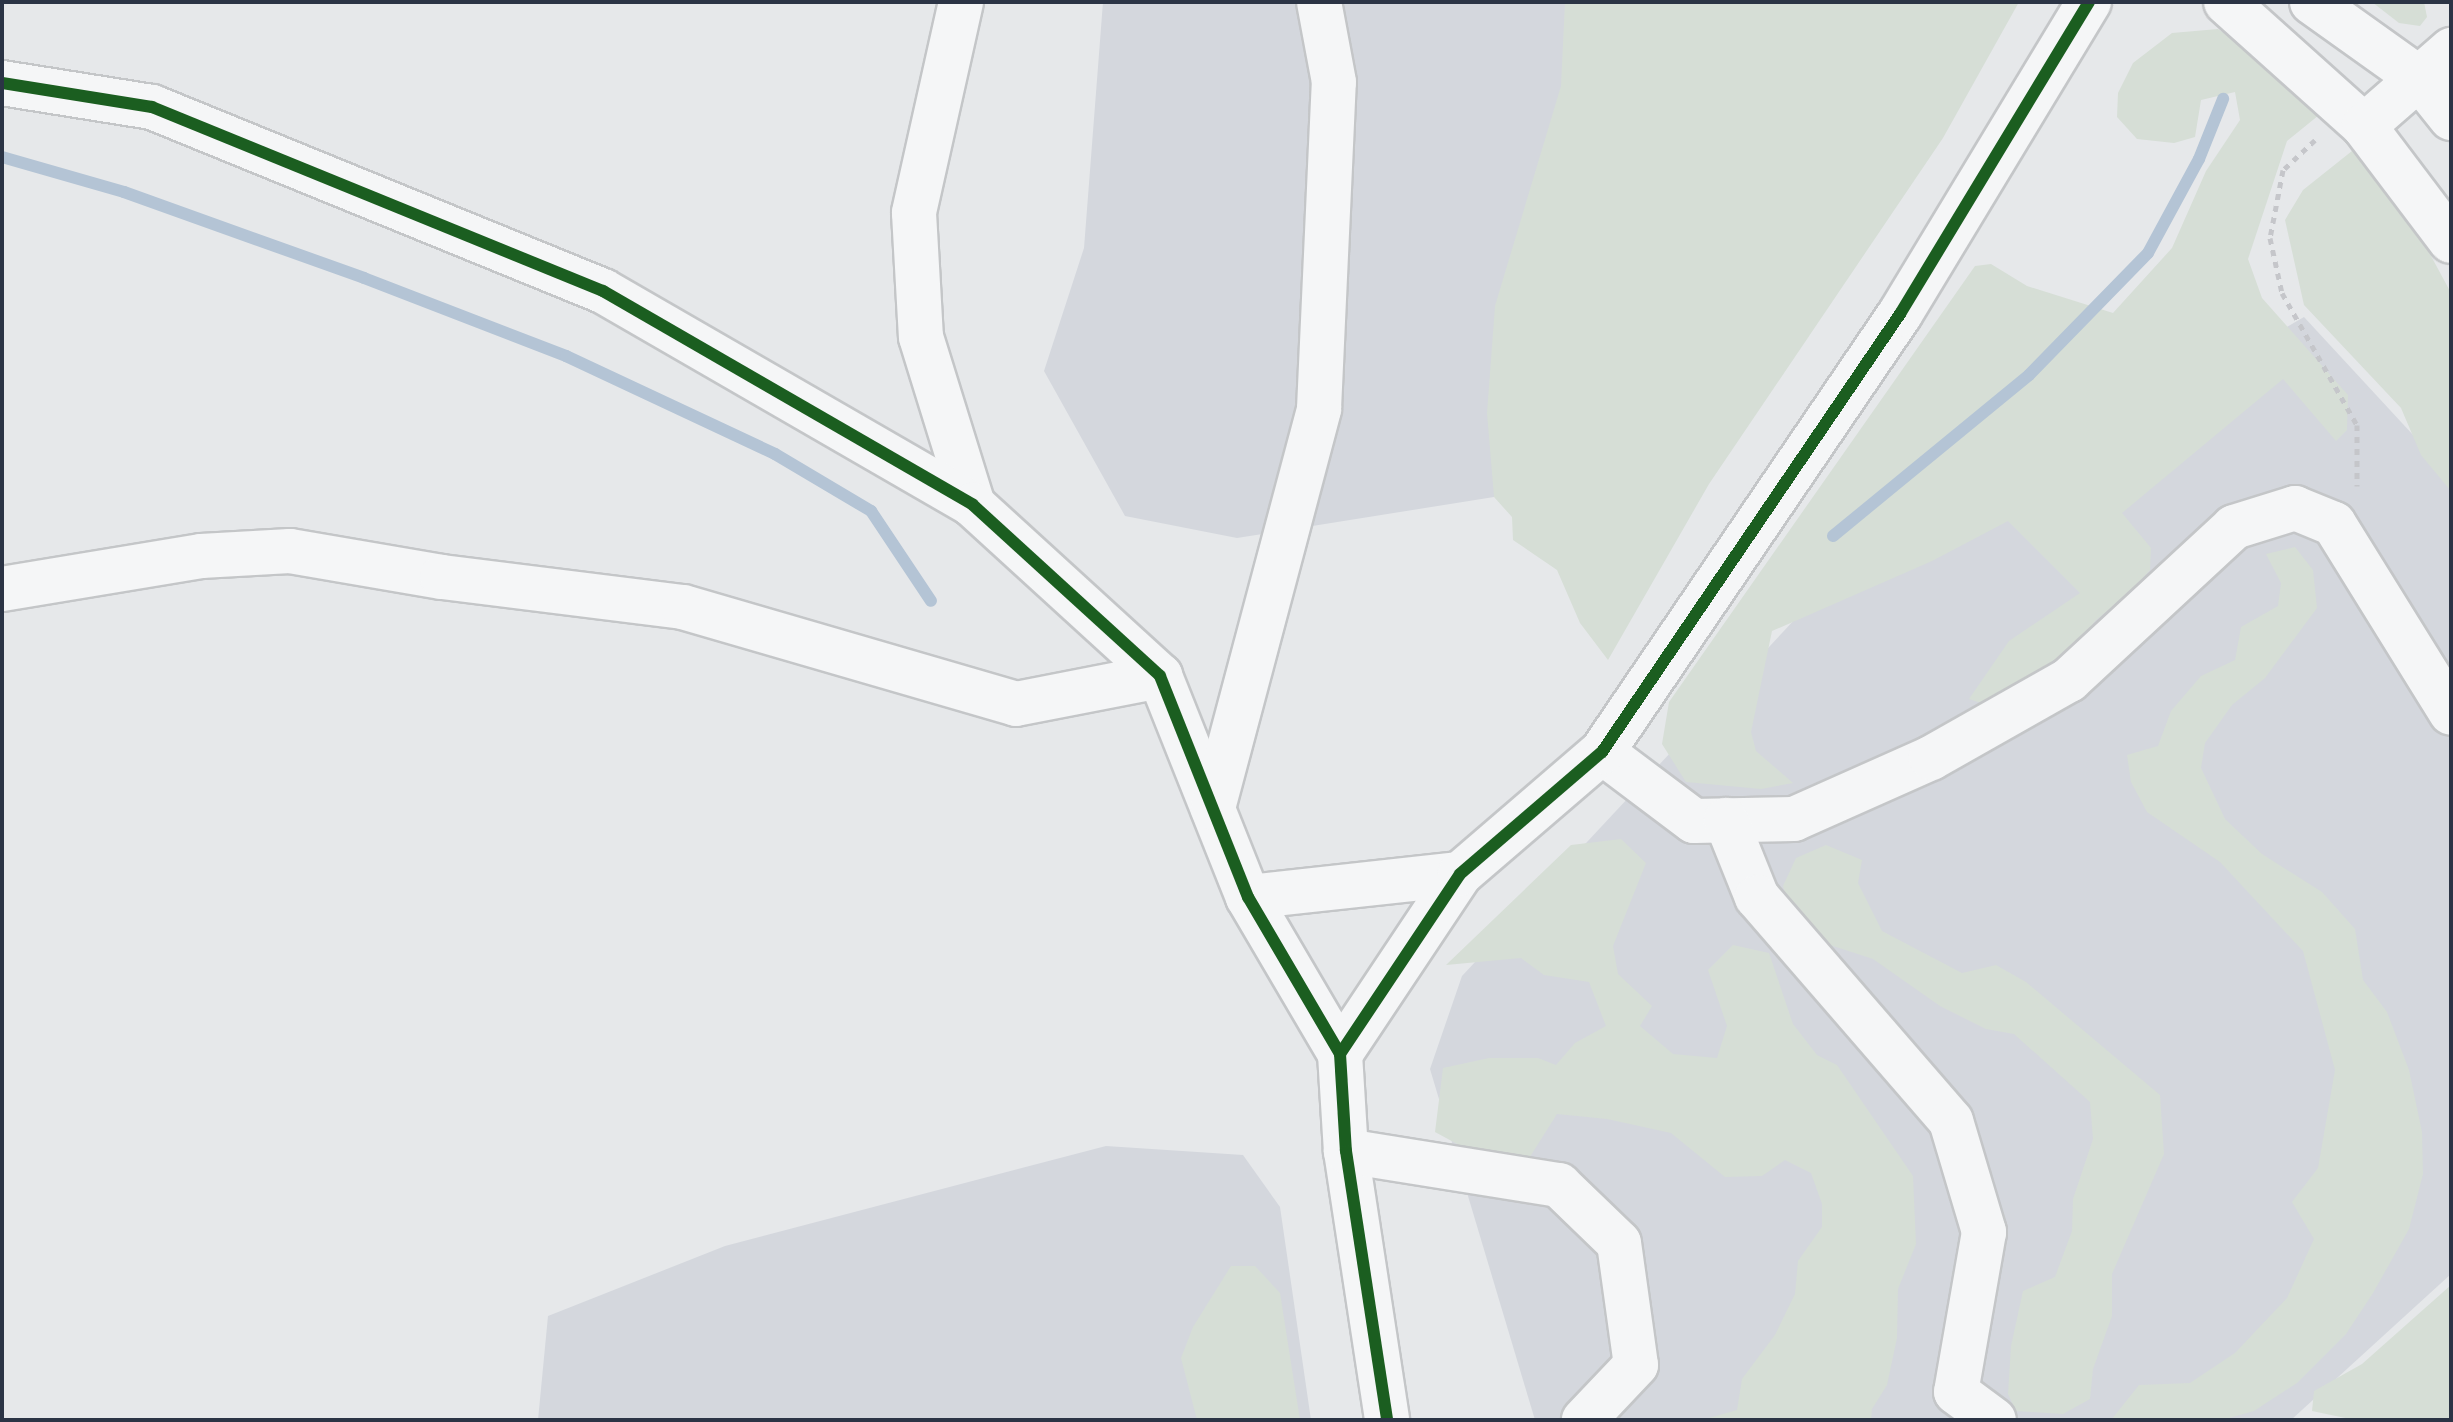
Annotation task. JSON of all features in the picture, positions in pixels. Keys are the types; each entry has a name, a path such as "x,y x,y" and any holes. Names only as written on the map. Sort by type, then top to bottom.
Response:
{"street":[{"path":"961,2 914,213 921,337 973,505"},
{"path":"1213,808 1319,409 1334,82 1319,2"},
{"path":"1340,1054 1460,874 1602,752 1900,314 2089,2"},
{"path":"2226,2 2451,241"},
{"path":"2312,2 2420,79 2451,118"},
{"path":"2345,128 2420,79 2451,50"},
{"path":"2,83 152,107 603,291 973,505 1160,676 1248,897 1340,1054 1346,1151 1387,1420"},
{"path":"1602,752 1694,821 1794,819 1931,758 2069,680 2234,527 2295,508 2334,524 2451,713"},
{"path":"2,589 201,556 290,551 442,577 683,607 1016,704 1160,676"},
{"path":"1726,820 1757,897 1951,1121 1984,1232 1956,1392 1994,1420"},
{"path":"1248,897 1460,874"},
{"path":"1346,1151 1559,1185 1619,1243 1636,1365 1584,1420"}],"path":[{"path":"2334,524 2357,494 2357,425 2282,293 2270,238 2283,170 2345,128"}],"shaded area":[{"path":"1103,2 1592,2 1586,86 1505,274 1494,497 1237,538 1125,516 1044,371 1084,248"},
{"path":"1565,2 2019,2 1943,138 1709,484 1608,660 1580,623 1557,570 1513,540 1512,517 1494,497 1487,413 1495,306 1561,86"},
{"path":"2372,2 2424,2 2427,17 2420,26 2399,23"},
{"path":"2218,29 2314,93 2324,111 2287,141 2248,259 2262,298 2348,395 2347,430 2336,441 2283,379 2122,513 2151,548 2150,570 2129,593 2095,621 2075,651 1984,704 1969,699 2009,641 2080,593 2008,521 1932,561 1772,631 1751,732 1756,751 1793,783 1761,789 1686,782 1662,744 1669,702 1975,266 1991,264 2027,286 2113,313 2172,248 2206,171 2240,120 2235,92 2201,100 2195,137 2174,143 2137,139 2117,117 2118,93 2133,63 2172,33"},
{"path":"2357,147 2389,178 2451,293 2451,491 2421,455 2401,408 2304,305 2285,220 2303,190"},
{"path":"2304,317 2451,476 2451,1274 2291,1420 1535,1420 1430,1069 1462,976 1811,602"},
{"path":"2295,547 2313,570 2317,608 2265,678 2232,705 2205,743 2201,768 2225,819 2262,854 2322,892 2355,929 2363,980 2387,1012 2409,1070 2422,1132 2423,1174 2409,1229 2373,1293 2346,1334 2297,1383 2254,1411 2222,1420 2111,1420 2139,1385 2190,1383 2235,1353 2287,1298 2314,1239 2292,1202 2318,1168 2335,1070 2303,951 2220,862 2147,812 2131,782 2127,755 2158,746 2171,711 2201,676 2235,660 2241,627 2278,606 2281,583 2266,554"},
{"path":"1621,839 1646,863 1613,946 1618,974 1652,1006 1640,1026 1673,1054 1717,1058 1727,1026 1708,970 1733,945 1769,953 1793,1024 1817,1055 1837,1065 1913,1176 1916,1244 1898,1289 1897,1338 1887,1385 1872,1409 1871,1420 1702,1420 1737,1410 1742,1379 1775,1335 1795,1294 1798,1261 1822,1227 1822,1204 1811,1173 1785,1160 1762,1176 1725,1177 1671,1133 1607,1119 1557,1114 1526,1163 1494,1164 1435,1132 1443,1068 1489,1058 1538,1058 1556,1065 1575,1043 1606,1026 1589,982 1544,975 1521,958 1446,965 1571,845"},
{"path":"1826,845 1862,860 1858,883 1882,931 1962,973 1996,965 2026,982 2160,1095 2164,1154 2112,1274 2112,1316 2093,1369 2090,1399 2063,1414 2016,1411 2008,1394 2011,1346 2023,1291 2055,1277 2072,1231 2073,1199 2093,1139 2090,1102 2014,1034 1986,1029 1940,1006 1873,959 1830,945 1789,910 1783,886 1796,858"},
{"path":"1106,1146 1243,1155 1280,1207 1311,1420 538,1420 548,1316 725,1246"},
{"path":"1231,1266 1255,1266 1280,1293 1300,1420 1197,1420 1181,1358 1193,1327"},
{"path":"2451,1285 2451,1420 2355,1420 2312,1411 2314,1391 2362,1364"}],"waterway":[{"path":"1833,536 2029,375 2148,253 2199,159 2223,99"},
{"path":"2,157 124,192 364,278 566,356 775,454 871,511 931,601"}],"cycle path":[{"path":"1340,1054 1460,874 1602,752 1900,314 2089,2"},
{"path":"2,83 152,107 603,291 973,505 1160,676 1248,897 1340,1054 1346,1151 1387,1420"}]}
